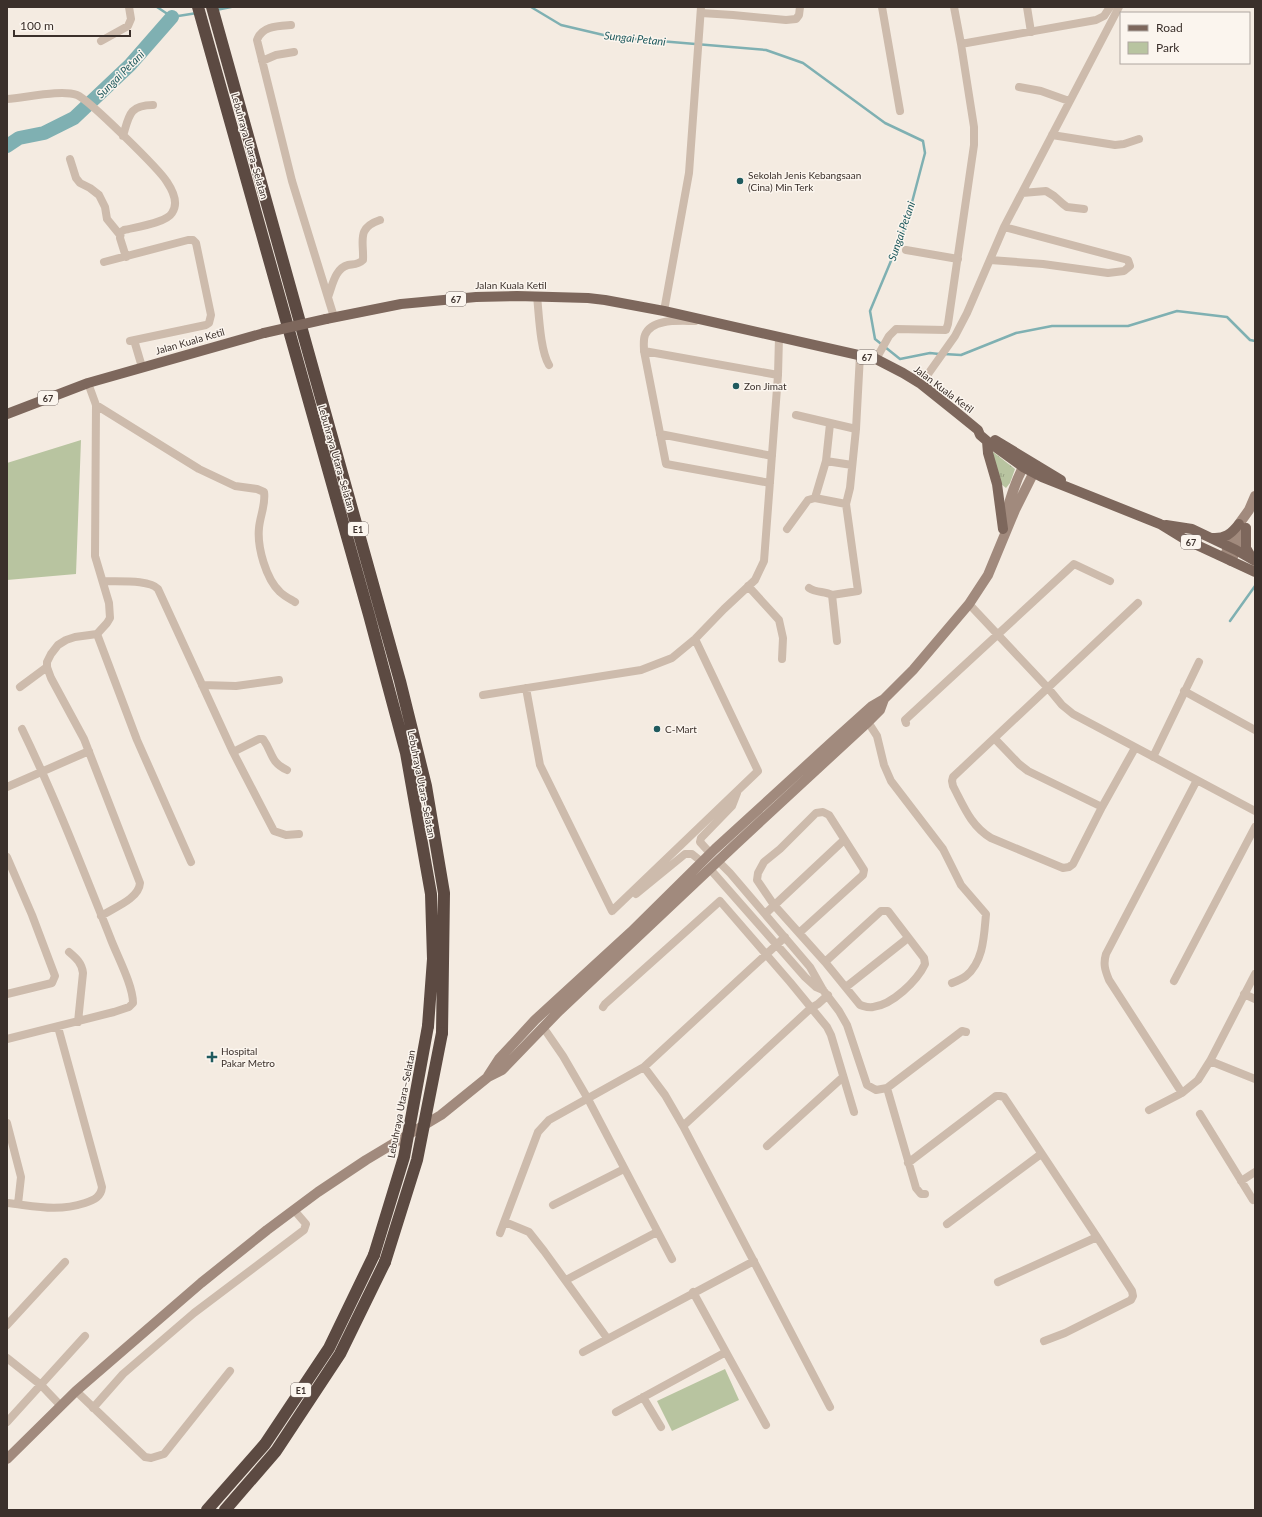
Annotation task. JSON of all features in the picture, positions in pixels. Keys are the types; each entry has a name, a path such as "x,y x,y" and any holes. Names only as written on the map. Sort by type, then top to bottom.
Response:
{"highway":[{"name":"Lebuhraya Utara–Selatan","path":"198,7 406,753 431,894 433,959 428,1026 404,1157 374,1256 329,1348 265,1444 207,1510"},
{"name":"Lebuhraya Utara–Selatan","path":"212,7 400,681 426,786 444,893 442,1032 417,1160 385,1262 340,1354 276,1451 225,1510"}],"main road":[{"name":"Jalan Kuala Ketil","path":"7,414 88,383 264,333 330,318 401,304 476,297 537,296 605,300 664,311 876,359 921,384 978,430 983,432 1025,464"},
{"name":"Jalan Kuala Ketil","path":"978,430 980,435 987,441 1025,464 1080,492 1160,524 1186,540 1255,572"},
{"path":"987,441 988,453 997,484 1004,529"},
{"path":"1000,546 1007,506 1014,486 1025,464"},
{"path":"488,1077 499,1059 535,1020 631,932 710,853 872,706 884,699 912,670 969,604 988,575 1015,510 1035,469"},
{"path":"1228,559 1255,496"},
{"name":"Jalan Kuala Ketil","path":"1160,524 1192,529 1233,548 1255,561"},
{"path":"1210,538 1220,539 1226,537 1242,526"},
{"path":"1242,526 1246,548 1255,561"},
{"path":"7,1458 76,1391 201,1283 294,1210 343,1175 441,1114 488,1077 502,1070 543,1027 718,861 868,722 880,710 884,699"},
{"path":"710,853 718,861"},
{"path":"702,862 710,869"}],"street":[{"path":"101,41 128,26 131,19 129,7"},
{"path":"664,311 689,173 701,10 733,15 786,20 796,19 799,15 800,7"},
{"path":"882,7 900,111"},
{"path":"946,330 958,259 974,139 974,127 954,7"},
{"path":"1026,7 1031,32"},
{"path":"961,44 1096,20 1104,16 1110,7"},
{"path":"921,384 954,339 967,313 1004,227 1119,7"},
{"path":"291,25 269,28 262,31 257,40 292,181 328,297 330,318"},
{"path":"262,61 276,55 294,52"},
{"path":"1018,87 1041,91 1069,101"},
{"path":"7,99 50,94 78,95 93,107 163,176 172,192 176,204 172,214 168,218 151,224 124,230 120,235"},
{"path":"123,136 130,116 136,108 140,106 153,105"},
{"path":"1052,135 1115,145 1124,144 1139,139"},
{"path":"70,159 76,178 80,183 99,195 105,207 107,219 120,235 126,257"},
{"path":"1022,193 1046,191 1067,207 1084,209"},
{"path":"328,297 340,270 346,266 356,264 363,260 363,231 372,222 380,220"},
{"path":"990,260 1043,264 1108,273 1124,271 1130,266 1128,260 1004,227"},
{"path":"104,262 188,240 193,240 196,243 211,315 210,321 206,325 132,340 142,368"},
{"path":"906,250 958,259"},
{"path":"537,296 546,360 549,365"},
{"path":"704,320 663,322 650,328 645,336 644,351 666,464 770,483"},
{"path":"876,359 889,336 899,328 946,330 954,339"},
{"path":"483,695 641,670 672,658 695,639 755,580 764,561 778,375 779,337"},
{"path":"644,351 778,375"},
{"path":"809,588 816,592 829,593 832,595 858,591 846,504 850,488 856,429 860,355"},
{"path":"88,383 96,405 95,556 109,603 110,618 97,634 75,637 58,645 51,654 47,668 51,678 79,727 140,883 140,888 130,898 101,916"},
{"path":"96,405 199,469 235,486 257,489 264,492 265,498 259,528 264,563 270,580 280,592 295,602"},
{"path":"796,415 856,429"},
{"path":"815,498 826,461 830,424"},
{"path":"660,434 772,456"},
{"path":"826,461 852,465"},
{"path":"787,529 808,500 815,498 846,504"},
{"path":"906,723 905,720 1075,564 1110,581"},
{"path":"103,581 145,583 156,586 233,752 274,831 286,835 299,834"},
{"path":"748,586 779,620 783,638 782,659"},
{"path":"832,595 837,641"},
{"path":"1135,748 1073,864 1069,867 1063,868 991,838 981,832 973,823 953,786 952,781 953,777 1138,603"},
{"path":"969,604 1048,688 1062,705 1073,714 1255,811"},
{"path":"97,634 139,746 191,862"},
{"path":"526,688 540,765 612,911 758,771 695,639"},
{"path":"1153,757 1199,662"},
{"path":"20,687 47,668"},
{"path":"202,685 236,686 279,680"},
{"path":"1184,692 1255,730"},
{"path":"868,722 877,736 884,765 891,781 942,849 961,885 986,914 983,946 978,960 974,968 965,976 952,983"},
{"path":"7,1039 78,1022 129,1007 133,1003 128,982 42,771 22,729"},
{"path":"233,752 259,739 263,739 275,762 287,770"},
{"path":"995,739 1019,764 1028,771 1102,808"},
{"path":"7,787 89,751"},
{"path":"1182,1093 1109,980 1105,971 1104,962 1106,954 1197,780"},
{"path":"710,853 700,842 701,838 732,806 738,790"},
{"path":"799,933 863,874 864,870 829,815 823,812 816,813 780,849 764,862 758,873 758,880 774,905 799,933 825,962 860,1005 868,1007 882,1005 893,999 912,983 925,964 924,958 891,913 884,910 825,962"},
{"path":"1174,981 1255,827"},
{"path":"765,914 844,840"},
{"path":"624,900 635,896 685,854 692,854 702,862"},
{"path":"7,857 32,915 55,976 52,983 7,994"},
{"path":"718,861 810,967 847,1025 868,1085 876,1090 887,1088 962,1032 966,1032"},
{"path":"710,869 805,977 816,987 826,992"},
{"path":"603,1007 604,1004 720,901 827,1027 854,1112"},
{"path":"500,1234 538,1132 549,1120 644,1067 785,937"},
{"path":"846,987 908,938"},
{"path":"69,952 82,966 83,983 78,1022"},
{"path":"1149,1110 1182,1093 1198,1080 1210,1061 1255,974"},
{"path":"682,1126 811,1008 818,1004 826,992"},
{"path":"1244,994 1255,999"},
{"path":"7,1203 47,1209 69,1208 97,1198 101,1193 102,1187 58,1027"},
{"path":"543,1027 563,1056 588,1099 672,1259"},
{"path":"1210,1061 1255,1079"},
{"path":"644,1067 665,1095 682,1126 830,1407"},
{"path":"767,1146 844,1077"},
{"path":"887,1088 916,1188 921,1194 925,1194"},
{"path":"908,1163 996,1096 1004,1097 1098,1237 1132,1291 1131,1300 1065,1334 1044,1341"},
{"path":"1200,1114 1253,1200"},
{"path":"7,1123 8,1133 21,1177 18,1204"},
{"path":"947,1224 1041,1154"},
{"path":"554,1205 624,1169"},
{"path":"1240,1181 1255,1172"},
{"path":"93,1408 123,1374 202,1307 304,1230 306,1224 294,1210"},
{"path":"505,1222 529,1232 566,1280 607,1338"},
{"path":"566,1280 657,1232"},
{"path":"998,1282 1098,1237"},
{"path":"583,1352 754,1261"},
{"path":"7,1325 65,1262"},
{"path":"694,1292 766,1425"},
{"path":"7,1422 85,1336"},
{"path":"616,1412 726,1352"},
{"path":"7,1358 41,1385 60,1405"},
{"path":"76,1391 146,1457 151,1458 164,1454 230,1371"},
{"path":"643,1397 660,1427"}],"green space":[{"path":"81,440 76,574 7,580 7,463"},
{"path":"992,451 1015,469 1010,483 1006,488 1001,484"},
{"path":"725,1369 739,1400 672,1431 657,1401"}],"waterway":[{"name":"Sungai Petani","path":"157,7 172,17 197,13"},
{"name":"Sungai Petani","path":"216,10 231,7"},
{"name":"Sungai Petani","path":"531,7 561,25 612,37 766,50 803,63 885,123 923,141 925,153 906,225 870,311 875,339 900,359 930,353 939,354"},
{"name":"Sungai Petani","path":"7,146 19,138 44,133 74,118 130,65 172,17"},
{"name":"Sungai Petani","path":"944,354 961,355 1016,333 1052,326 1128,326 1177,311 1227,317 1250,340 1255,341"},
{"path":"1230,621 1255,586"}],"place":[{"name":"Sekolah Jenis Kebangsaan (Cina) Min Terk","path":"740,181"},
{"name":"Zon Jimat","path":"736,386"},
{"name":"C-Mart","path":"657,729"},
{"name":"Hospital Pakar Metro","path":"212,1057"}]}
